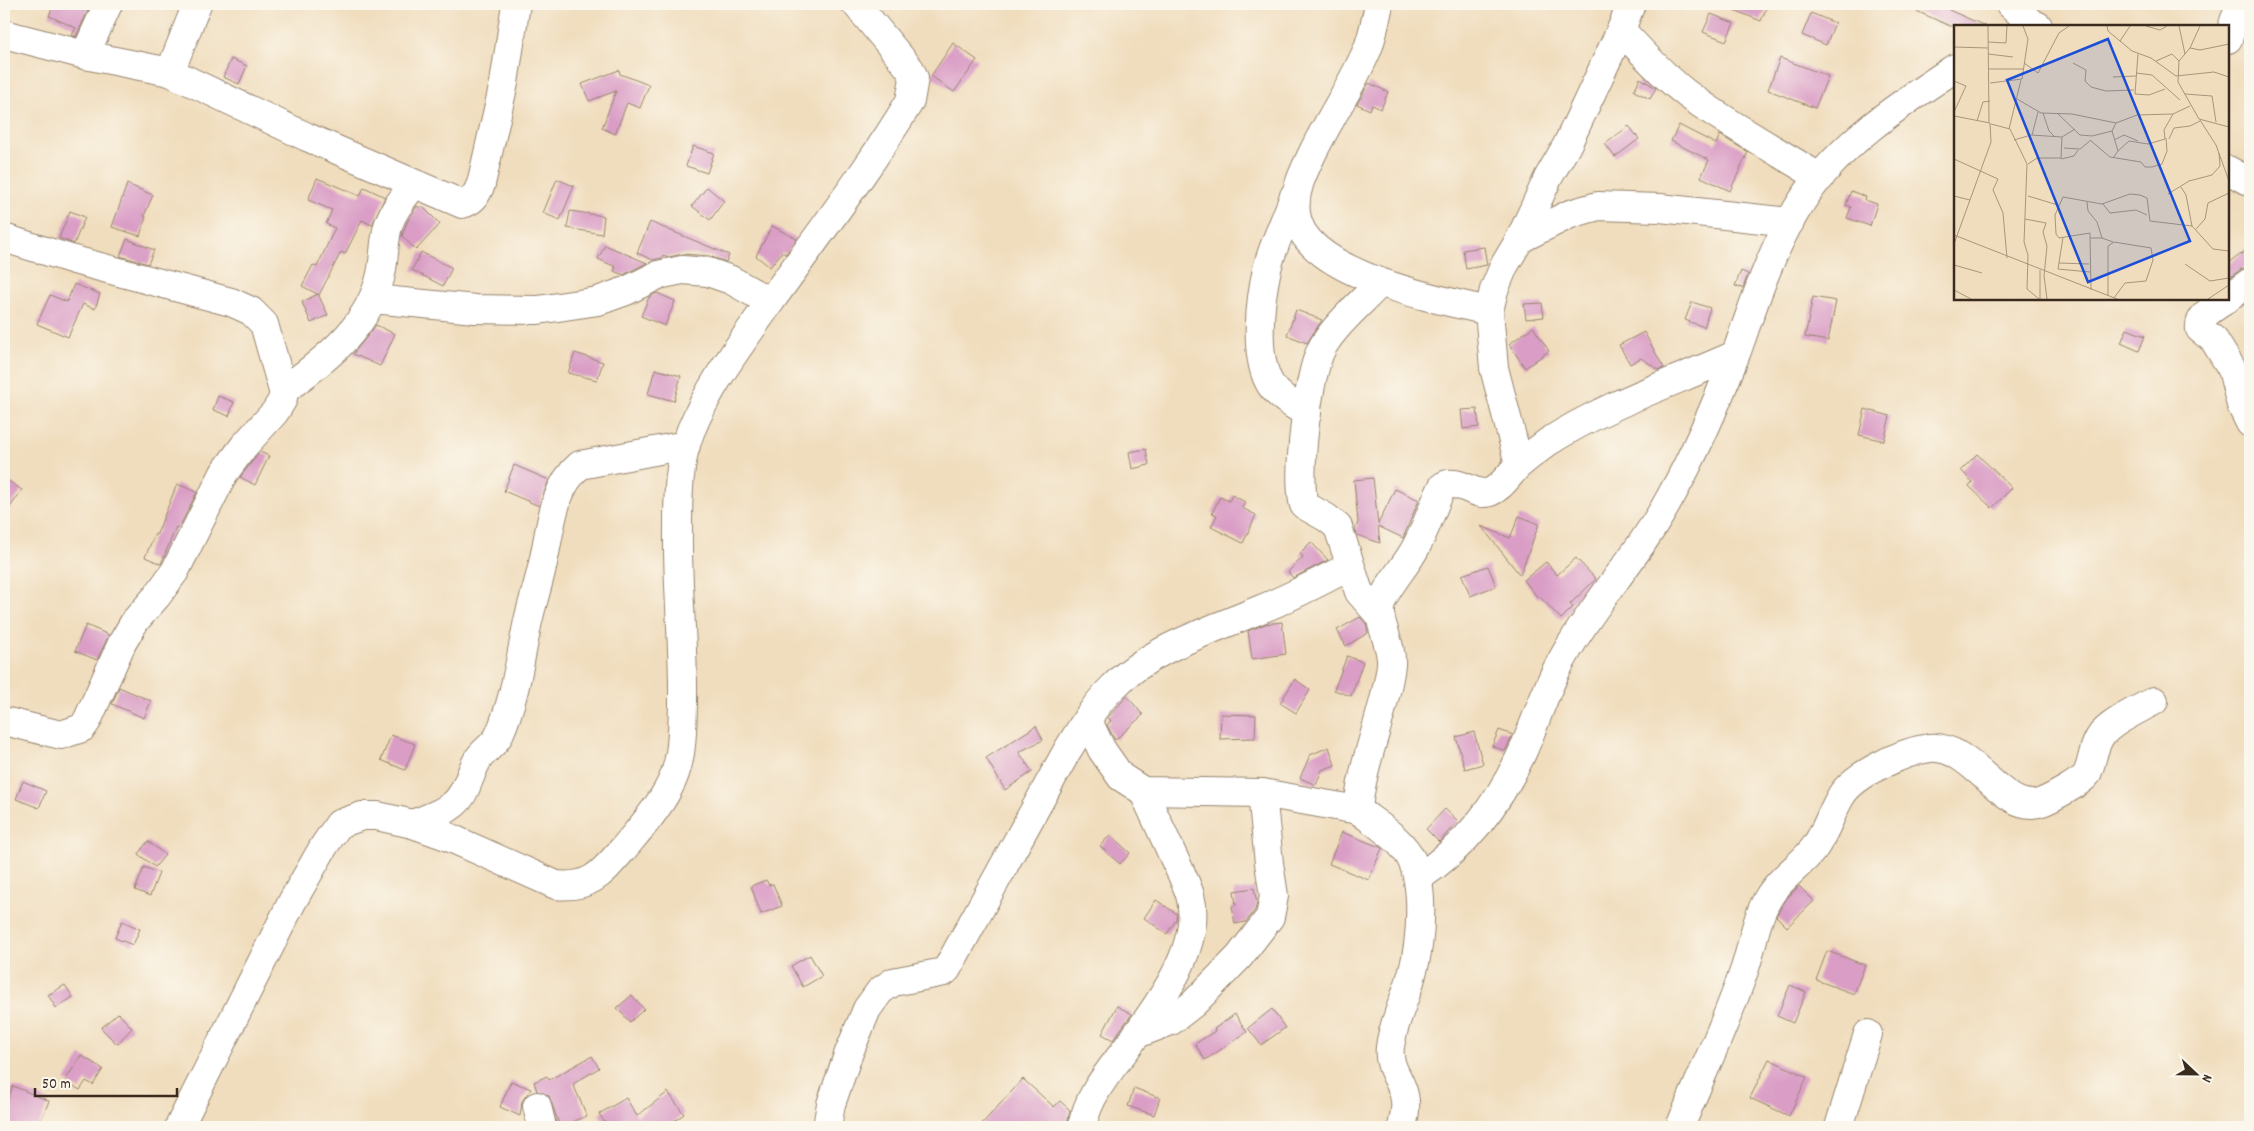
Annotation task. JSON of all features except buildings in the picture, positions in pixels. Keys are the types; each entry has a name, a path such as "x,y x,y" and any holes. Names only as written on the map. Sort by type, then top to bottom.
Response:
{"street":[{"path":"85,56 108,4"},
{"path":"170,72 198,4"},
{"path":"4,34 85,56 170,72 414,184 462,204 471,201 477,195 504,83 516,4"},
{"path":"179,1127 292,902 339,824 362,816 377,816 413,824 444,835 556,885 572,887 585,884 601,874 633,837 668,789 678,763 682,744 684,658 678,586 678,504 682,460 691,430 721,371 910,101 914,78 910,69 858,4"},
{"path":"1307,414 1277,393 1269,383 1260,350 1262,301 1268,268 1296,193 1313,152 1368,48 1380,4"},
{"path":"1520,464 1494,368 1489,311 1494,290 1621,30 1631,4"},
{"path":"2010,4 2030,25"},
{"path":"2229,35 2240,4"},
{"path":"1621,30 1653,64 1686,92 1723,118 1820,178"},
{"path":"1418,878 1443,861 1463,842 1493,807 1507,784 1556,670 1588,616 1627,564 1670,498 1702,434 1771,261 1803,199 1852,144 1883,116 1954,69"},
{"path":"2229,171 2250,182"},
{"path":"283,391 340,347 373,299 384,262 387,228 391,218 414,184"},
{"path":"1296,193 1296,214 1307,241 1332,258 1380,284 1419,296 1489,311"},
{"path":"1520,239 1570,214 1598,206 1660,208 1790,222"},
{"path":"4,238 74,260 231,302 251,311 264,324 283,391 280,406 244,446 224,473 175,570 157,596 135,621 122,643 88,721 82,728 61,736 4,721"},
{"path":"373,299 475,309 538,310 598,301 626,291 658,275 682,270 708,272 731,280 770,302"},
{"path":"2229,297 2250,282"},
{"path":"1358,810 1360,792 1387,688 1391,663 1390,643 1379,615 1359,592 1338,528 1304,505 1302,498 1307,414 1313,368 1324,344 1380,284"},
{"path":"2224,300 2203,316 2200,321 2200,329 2214,340 2232,369 2241,405 2250,423"},
{"path":"1379,615 1380,604 1417,545 1443,486 1452,484 1484,493 1490,492 1504,482 1520,464 1548,442 1605,409 1735,355"},
{"path":"413,824 445,811 455,804 461,796 479,758 490,748 499,735 520,666 528,623 544,560 551,517 571,472 580,465 686,445"},
{"path":"827,1127 831,1104 867,1009 880,991 893,982 944,972 947,969 1086,719 1111,688 1130,672 1160,653 1289,598 1350,566"},
{"path":"1680,1127 1744,971 1758,918 1763,908 1770,895 1785,876 1813,849 1826,830 1841,795 1856,781 1884,764 1911,752 1931,748 1942,749 1968,762 2017,802 2029,805 2042,802 2085,777 2099,739 2111,726 2154,701"},
{"path":"1086,719 1102,750 1121,777 1143,790 1262,793 1358,810 1402,846 1410,856 1418,878 1419,936 1416,958 1395,1026 1389,1057 1405,1100 1402,1127"},
{"path":"1082,1127 1085,1109 1094,1092 1158,1004 1180,965 1191,917 1190,896 1185,881 1143,790"},
{"path":"1136,1034 1171,1021 1193,1004 1239,957 1270,917 1274,896 1268,863 1262,793"},
{"path":"1838,1127 1868,1034"}]}
